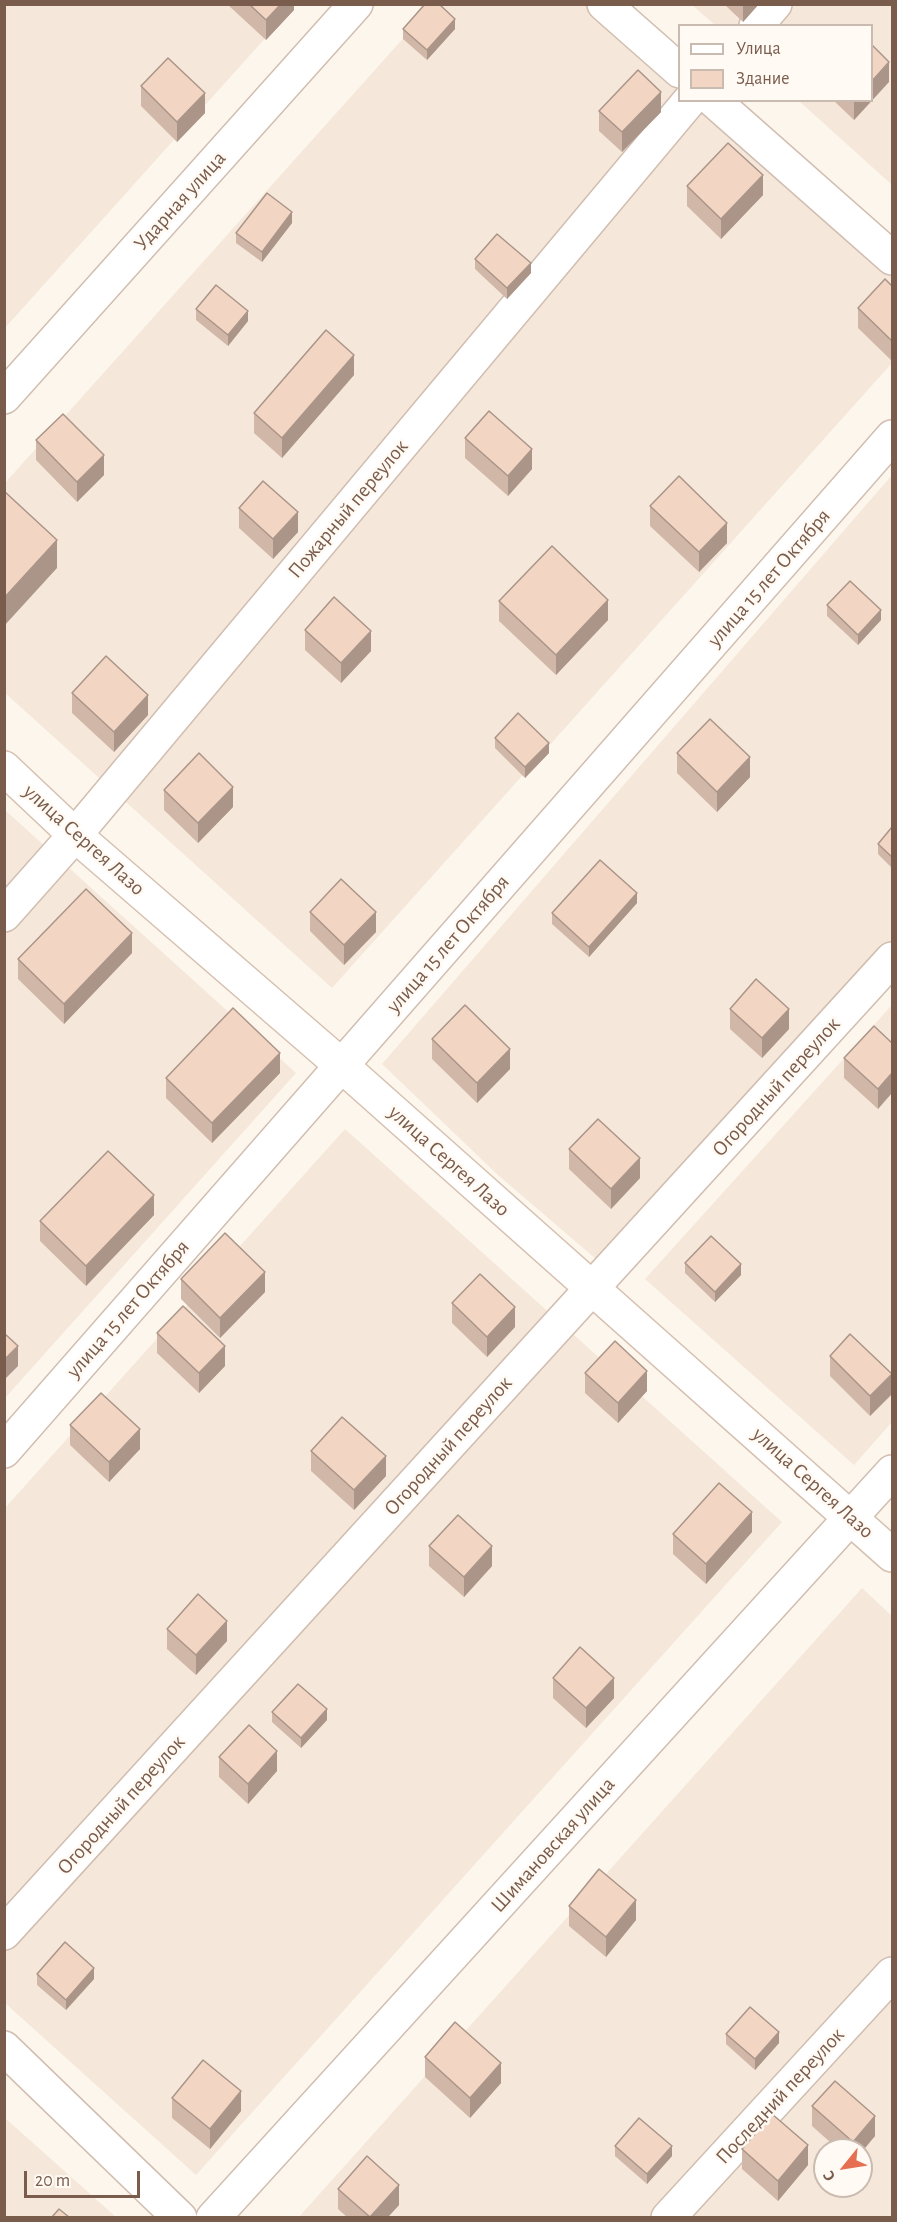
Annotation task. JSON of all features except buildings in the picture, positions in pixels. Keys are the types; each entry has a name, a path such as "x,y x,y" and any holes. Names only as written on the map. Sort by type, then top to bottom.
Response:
{"street":[{"name":"Ударная улица","path":"4,396 356,4"},
{"path":"604,4 678,69"},
{"path":"758,24 775,4"},
{"name":"Пожарный переулок","path":"4,915 75,835 688,102"},
{"path":"715,102 892,258"},
{"name":"улица 15 лет Октября","path":"4,1451 892,437"},
{"name":"улица Сергея Лазо","path":"4,768 75,835 341,1065 892,1555"},
{"name":"Огородный переулок","path":"4,1933 892,959"},
{"name":"Шимановская улица","path":"213,2217 892,1472"},
{"name":"Последний переулок","path":"668,2217 892,1974"},
{"path":"4,2048 180,2217"}],"shaded area":[{"path":"5,5 295,5 5,328"},
{"path":"433,5 597,5 678,78 678,102 704,102 892,270 892,363 332,988 5,693 5,483"},
{"path":"692,5 892,5 892,185 800,102 873,102 873,24 714,24"},
{"path":"892,475 892,943 603,1265 499,1176 382,1064"},
{"path":"5,810 296,1073 5,1398"},
{"path":"892,1005 892,1422 854,1465 645,1279"},
{"path":"345,1129 782,1522 196,2175 5,2003 5,1508"},
{"path":"862,1588 892,1616 892,2217 298,2218"},
{"path":"5,2118 116,2217 5,2217"}]}
